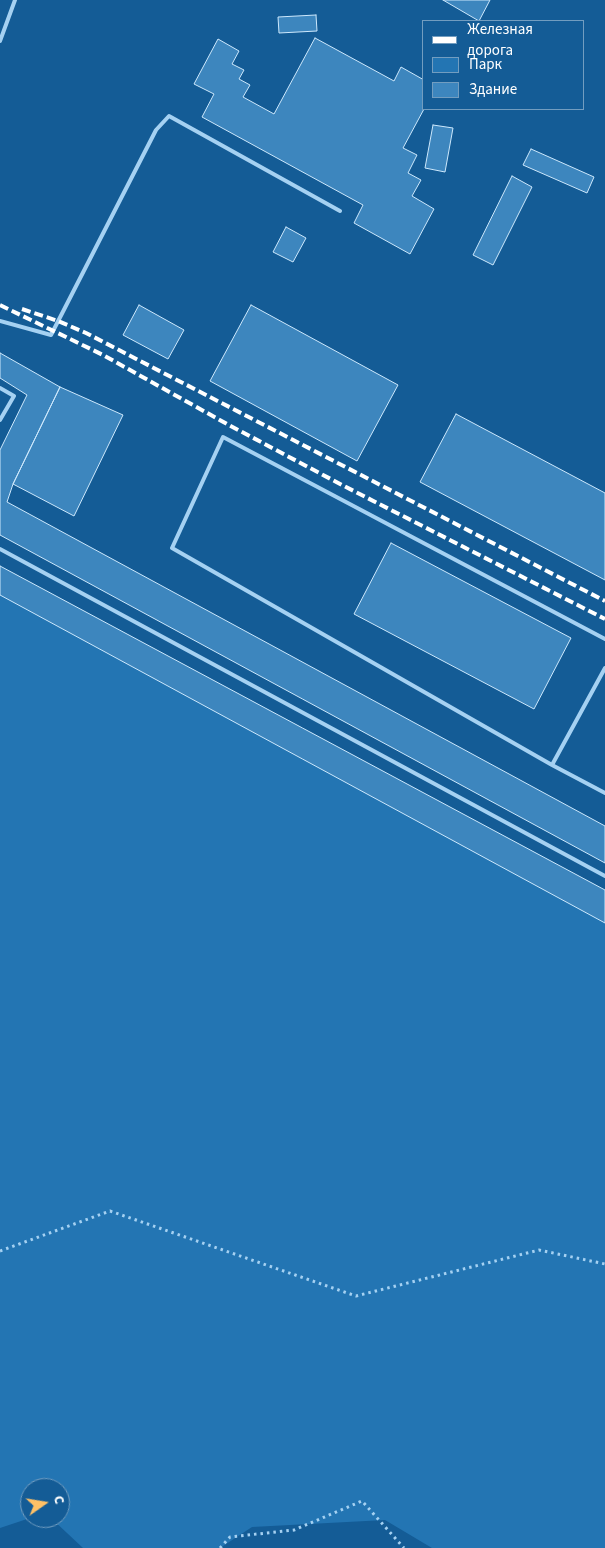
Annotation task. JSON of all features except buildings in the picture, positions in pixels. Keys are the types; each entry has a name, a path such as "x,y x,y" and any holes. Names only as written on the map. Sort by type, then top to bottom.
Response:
{"lane":[{"path":"0,41 16,0"},
{"path":"0,321 51,335 156,130 169,116 340,211"},
{"path":"0,388 14,396 0,420"},
{"path":"605,639 223,437 172,548 605,793"},
{"path":"0,549 605,876"},
{"path":"552,764 605,668"}],"path":[{"path":"0,1251 110,1211 356,1296 539,1250 605,1264"},
{"path":"220,1548 230,1537 294,1530 362,1501 404,1548"}],"green space":[{"path":"0,582 605,904 605,1548 432,1548 385,1520 252,1527 220,1548 83,1548 62,1528 70,1528 70,1478 20,1478 20,1521 0,1528"}],"railway":[{"path":"0,305 103,355 342,485 605,619"},
{"path":"22,309 86,333 605,601"}]}
